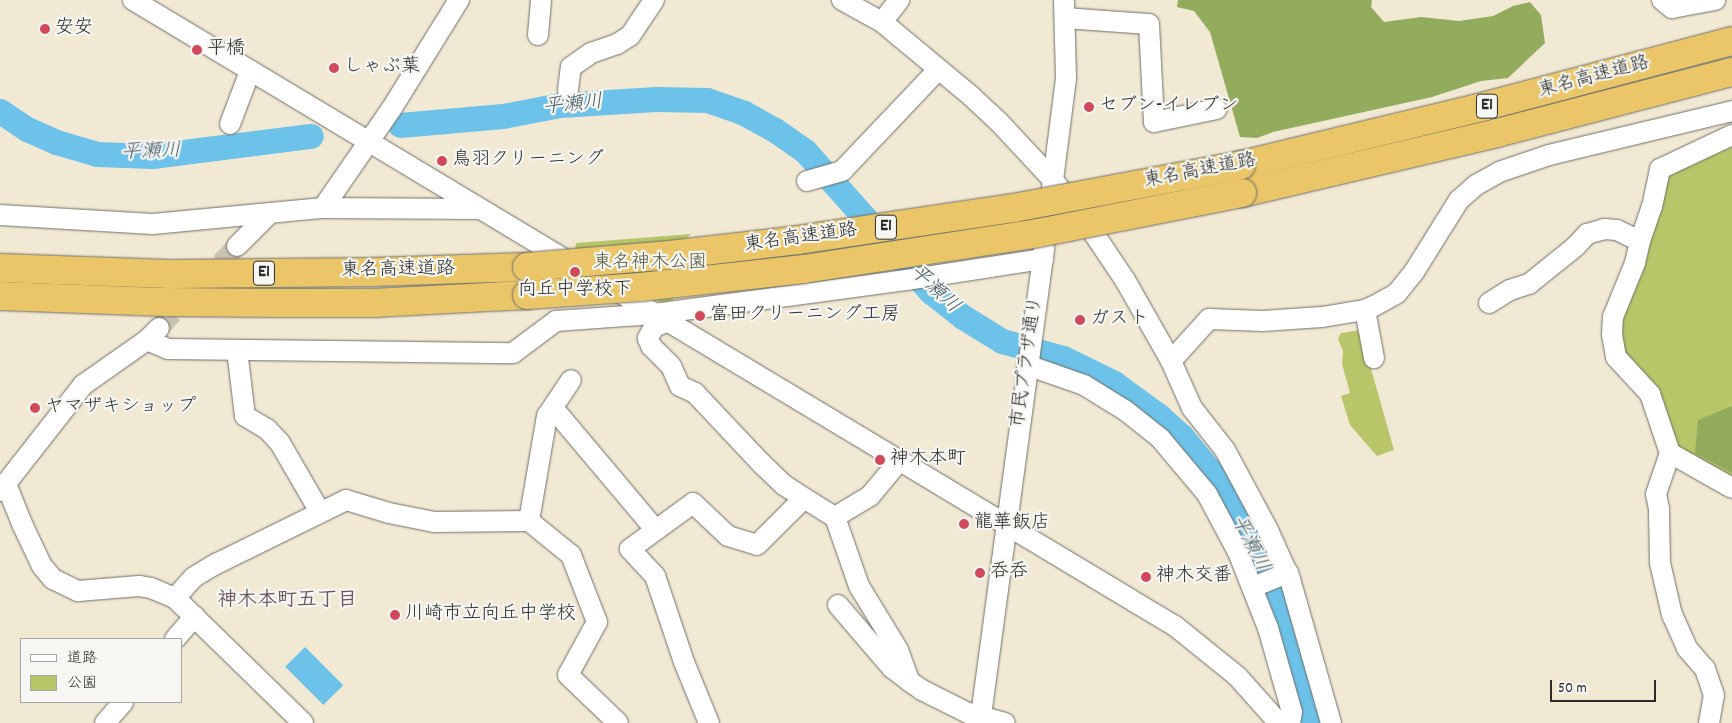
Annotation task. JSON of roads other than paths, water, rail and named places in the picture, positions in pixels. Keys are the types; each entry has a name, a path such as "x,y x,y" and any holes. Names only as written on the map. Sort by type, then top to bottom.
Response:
{"highway":[{"name":"東名高速道路","path":"0,268 176,274 273,274 527,267 670,255 797,240 1014,208 1241,165 1496,104 1732,41"},
{"name":"東名高速道路","path":"0,296 168,302 373,302 527,295 641,287 804,269 1038,233 1242,193 1497,133 1732,72"}],"street":[{"path":"133,0 481,209 667,315 900,460 1175,626 1237,676 1279,723"},
{"path":"323,208 369,142 459,0"},
{"path":"538,35 541,0"},
{"path":"568,90 571,67 591,53 617,44 630,36 654,0"},
{"path":"842,0 882,22 998,121 1053,180 1086,222 1125,280 1172,361 1192,408 1225,450 1268,530 1322,685 1331,723"},
{"path":"882,22 899,0"},
{"path":"1662,0 1672,8 1715,0"},
{"path":"1065,9 1149,24 1154,122 1217,109"},
{"name":"市民プラザ通り","path":"980,720 1066,78 1065,9"},
{"path":"230,124 250,70"},
{"path":"811,181 842,172 938,70"},
{"path":"1172,361 1209,319 1289,320 1365,310 1397,293 1414,272 1459,200 1476,185 1499,172 1550,155 1732,110"},
{"path":"1709,723 1714,695 1705,669 1687,648 1672,615 1660,563 1659,509 1656,494 1670,453 1650,394 1616,357 1612,335 1613,317 1635,263 1640,241 1652,207 1660,169 1732,135"},
{"path":"0,215 153,224 323,208 481,209"},
{"path":"237,246 269,214"},
{"path":"1489,303 1510,290 1529,284 1575,247 1587,234 1604,229 1617,230 1640,241"},
{"path":"695,238 685,247 667,315 654,327 648,338 651,346 670,366 680,386 696,393 761,463 784,484 835,516 859,586 898,650 909,681"},
{"path":"303,723 175,598 151,588 139,586 78,590 53,579 42,566 3,488 83,385 153,334 168,349 513,353 556,321 667,315 1043,259"},
{"path":"1365,310 1374,358"},
{"path":"237,350 246,416 267,429 280,443 320,512"},
{"path":"1027,363 1091,389 1112,401 1160,438 1207,494 1225,524 1255,586 1290,703 1292,712 1290,723"},
{"path":"529,521 548,416 571,380"},
{"path":"553,408 654,529"},
{"path":"1670,453 1732,488"},
{"path":"835,516 870,496 900,460"},
{"path":"708,723 684,662 655,576 630,549 654,529 694,502 728,536 757,545 804,498"},
{"path":"175,598 194,577 346,500 390,513 434,522 529,521 571,555 597,622 568,675 618,723"},
{"path":"1255,586 1283,575"},
{"path":"838,605 892,668 909,681 980,720 1005,723"},
{"path":"176,638 195,616"},
{"path":"106,723 122,703"}],"water":[{"path":"305,647 343,685 323,705 285,667"}],"waterway":[{"name":"平瀬川","path":"400,125 503,116 560,105 656,99 707,100 744,113 775,130 805,151 931,292 963,317 1002,341 1063,358 1114,383 1159,416 1182,437 1216,478 1240,520 1265,574 1297,667 1309,723"},
{"name":"平瀬川","path":"0,111 27,129 56,142 97,154 152,156 311,136"}],"tunnel":[{"path":"159,328 237,246"}],"place":[{"name":"安安","path":"45,29"},
{"name":"平橋","path":"197,50"},
{"name":"しゃぶ葉","path":"334,68"},
{"name":"セブン-イレブン","path":"1089,107"},
{"name":"鳥羽クリーニング","path":"442,161"},
{"name":"向丘中学校下","path":"575,272"},
{"name":"富田クリーニング工房","path":"700,316"},
{"name":"ガスト","path":"1080,320"},
{"name":"ヤマザキショップ","path":"35,408"},
{"name":"神木本町","path":"880,460"},
{"name":"龍華飯店","path":"964,524"},
{"name":"呑呑","path":"980,573"},
{"name":"神木交番","path":"1146,577"},
{"name":"川崎市立向丘中学校","path":"395,615"}],"district":[{"name":"神木本町五丁目","path":"287,601"}],"park label":[{"name":"東名神木公園","path":"650,264"}]}
